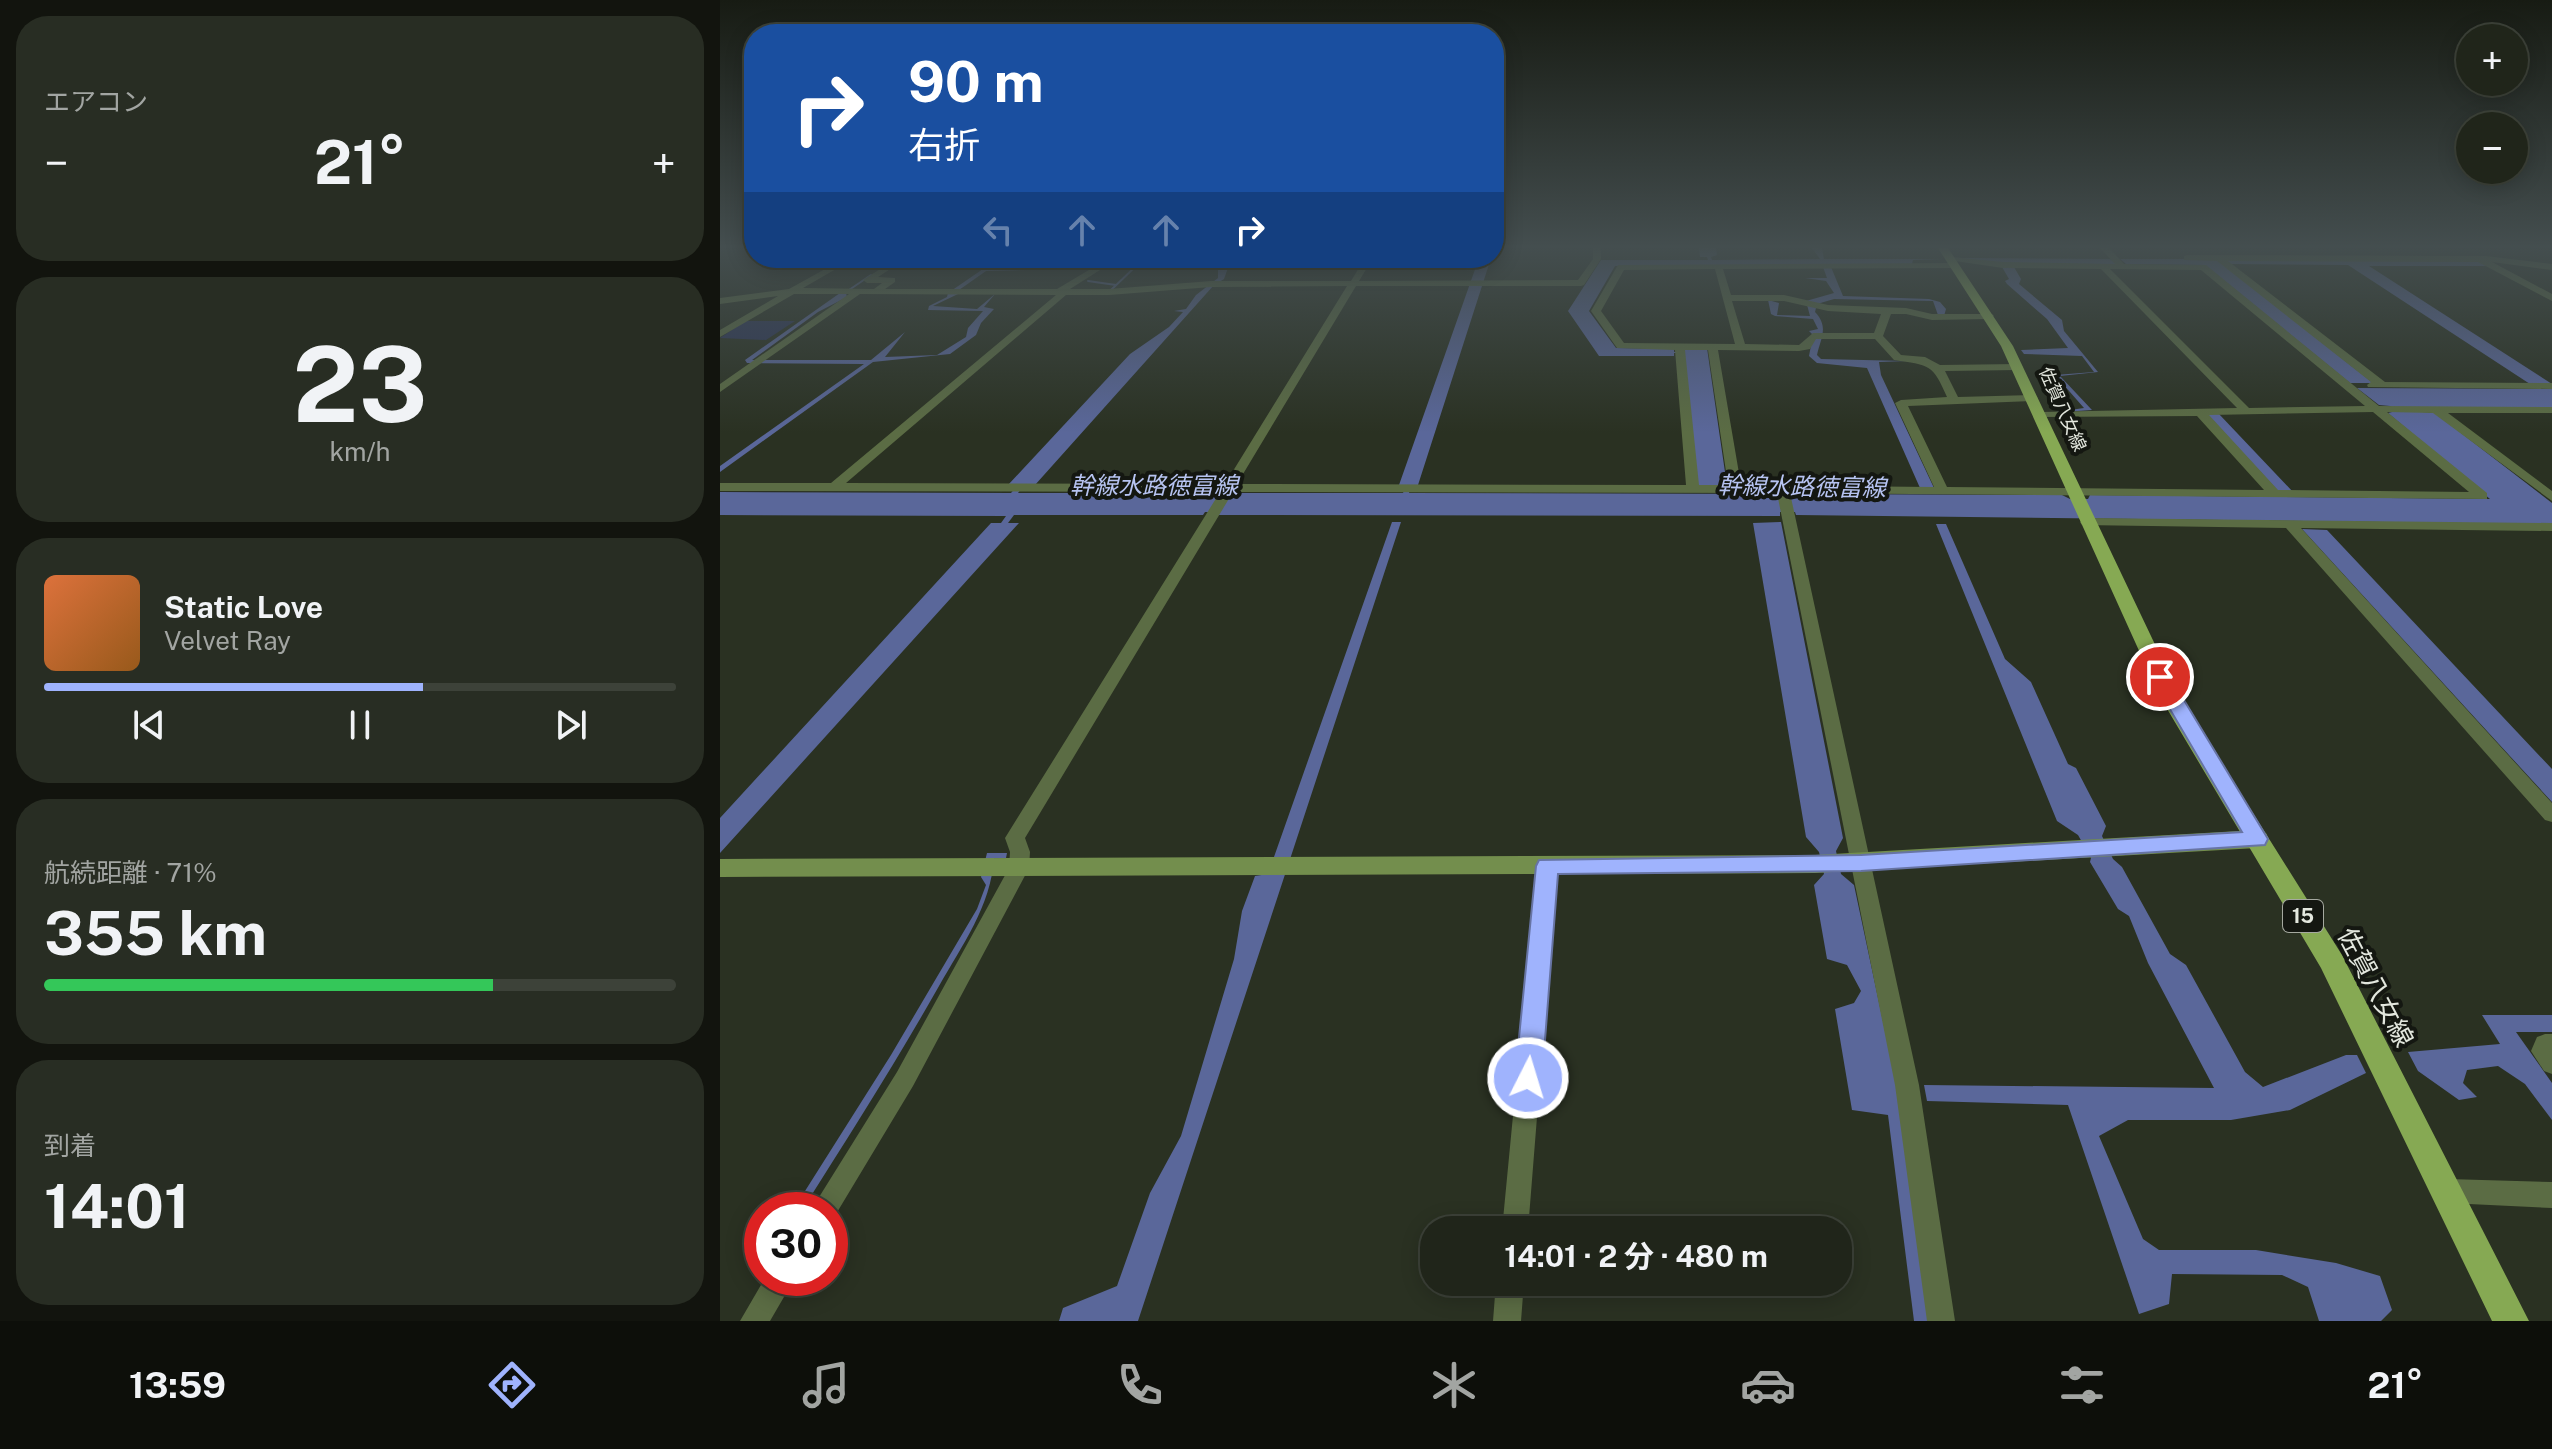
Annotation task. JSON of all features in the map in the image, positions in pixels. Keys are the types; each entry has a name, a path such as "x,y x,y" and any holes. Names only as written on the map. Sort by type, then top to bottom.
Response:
{"main road":[{"name":"佐賀八女線","path":"1985,310 2041,415 2170,697 2332,963 2511,1321"}],"street":[{"path":"720,334 761,310"},
{"path":"720,389 826,310"},
{"path":"834,487 1041,310"},
{"path":"835,1192 905,1079 998,868 1020,852 1015,838 1336,310"},
{"path":"1597,310 1621,346 1680,350 1712,346 1799,348 1806,347 1818,336 1878,336 1898,358 1930,361 1940,368 1954,400"},
{"path":"1730,310 1740,346"},
{"path":"1869,310 1942,317 1989,316"},
{"path":"2146,310 2246,411"},
{"path":"2081,508 2275,495 2482,496 2382,409 2347,385 2255,310"},
{"path":"2285,310 2382,385"},
{"path":"1878,336 1887,311"},
{"path":"1712,346 1735,489"},
{"path":"1680,350 1693,489"},
{"path":"1940,368 2018,367"},
{"path":"2347,385 2552,386"},
{"path":"1942,491 1901,403 2032,398"},
{"path":"2041,415 2382,409 2552,410"},
{"path":"2437,410 2552,497"},
{"path":"2199,411 2275,495"},
{"path":"720,487 1942,491 2081,508 2290,524 2551,528"},
{"path":"1783,492 1855,863 1907,1085 1941,1321"},
{"path":"2290,524 2552,815"},
{"path":"720,868 1815,864 2257,839"},
{"path":"1516,1216 1547,866"},
{"path":"2552,1044 2545,1044 2543,1051 2552,1064"},
{"path":"2448,1191 2552,1195"},
{"path":"754,1321 770,1296"},
{"path":"1507,1321 1509,1296"}],"shaded area":[{"path":"816,310 823,310 752,360 871,360 905,332 885,357 937,355 966,337 968,328 983,311 928,310 993,310 981,323 976,335 950,354 873,362 720,472 720,466 864,364 747,363 745,360"},
{"path":"1192,310 1035,485 1024,485 1018,493 1403,493 1406,486 1399,485 1461,310 1474,310 1418,485 1411,486 1409,493 1776,494 1777,497 1791,498 1792,494 2062,495 2070,499 2088,499 2090,495 2490,499 2388,413 2396,411 2390,406 2379,405 2357,388 2552,389 2552,407 2415,407 2422,412 2435,413 2552,503 2552,524 1796,515 1795,512 1780,512 1780,516 1216,515 1217,512 1205,512 1203,515 1014,515 1008,523 1019,523 720,853 720,818 991,523 1001,523 1006,516 720,515 720,492 1011,493 1018,485 1008,485 1130,354 1169,327 1183,312 1174,311"},
{"path":"1590,310 1616,348 1674,349 1674,352 1683,351 1684,348 1707,348 1727,486 1697,486 1684,353 1674,353 1674,356 1599,356 1568,311"},
{"path":"1770,310 1778,310 1777,315 1810,316 1808,310 1816,310 1822,323 1817,355 1821,359 1906,361 1879,362 1881,375 1934,488 1920,488 1867,368 1817,363 1809,356 1813,335 1809,331 1818,329 1813,319 1775,316"},
{"path":"1936,310 1946,310 1944,316 1938,315"},
{"path":"2036,310 2050,310 2062,320 2064,331 2098,372 2060,376 2092,410 2049,413 2084,408 2055,375 2094,372 2082,356 2024,354 2021,350 2068,348"},
{"path":"2260,310 2280,310 2373,383 2350,383"},
{"path":"2416,310 2437,310 2552,384 2530,384"},
{"path":"745,321 795,321 766,340 720,338"},
{"path":"2207,414 2219,414 2293,492 2279,492"},
{"path":"1392,522 1401,522 1138,1321 1059,1321 1063,1308 1117,1286 1150,1193 1181,1136 1234,959 1242,911 1255,876 1268,874"},
{"path":"1781,522 1843,838 1836,851 1841,874 1854,885 1898,1092 1932,1321 1914,1321 1888,1115 1852,1110 1835,1009 1854,1003 1861,991 1847,965 1827,959 1814,885 1824,874 1819,852 1806,837 1753,523"},
{"path":"1936,524 1946,524 2005,659 2031,682 2068,764 2076,768 2106,826 2102,836 2113,859 2122,867 2170,954 2186,965 2245,1072 2263,1087 2346,1055 2357,1055 2366,1073 2290,1110 2231,1120 2128,1120 2099,1136 2143,1239 2159,1250 2256,1250 2336,1263 2380,1276 2392,1310 2381,1321 2319,1321 2308,1287 2282,1275 2172,1274 2169,1304 2139,1314 2068,1105 1927,1101 1924,1085 2214,1088 2148,963 2129,916 2118,909 2078,835 2057,821"},
{"path":"2302,529 2327,530 2552,769 2552,802"},
{"path":"987,853 1007,853 1006,858 994,858 987,892 966,940 889,1071 813,1192 804,1192 891,1055 977,909 986,885 981,877"},
{"path":"2482,1015 2552,1015 2552,1032 2516,1032 2552,1083 2552,1120 2525,1084 2498,1066 2467,1070 2463,1083 2477,1097 2459,1100 2418,1071 2408,1052 2500,1044"}],"route":[{"path":"1528,1078 1547,866 1861,863 2257,839 2160,677"}],"water label":[{"name":"幹線水路徳富線","path":"1154,485"},
{"name":"幹線水路徳富線","path":"1802,486"}]}
